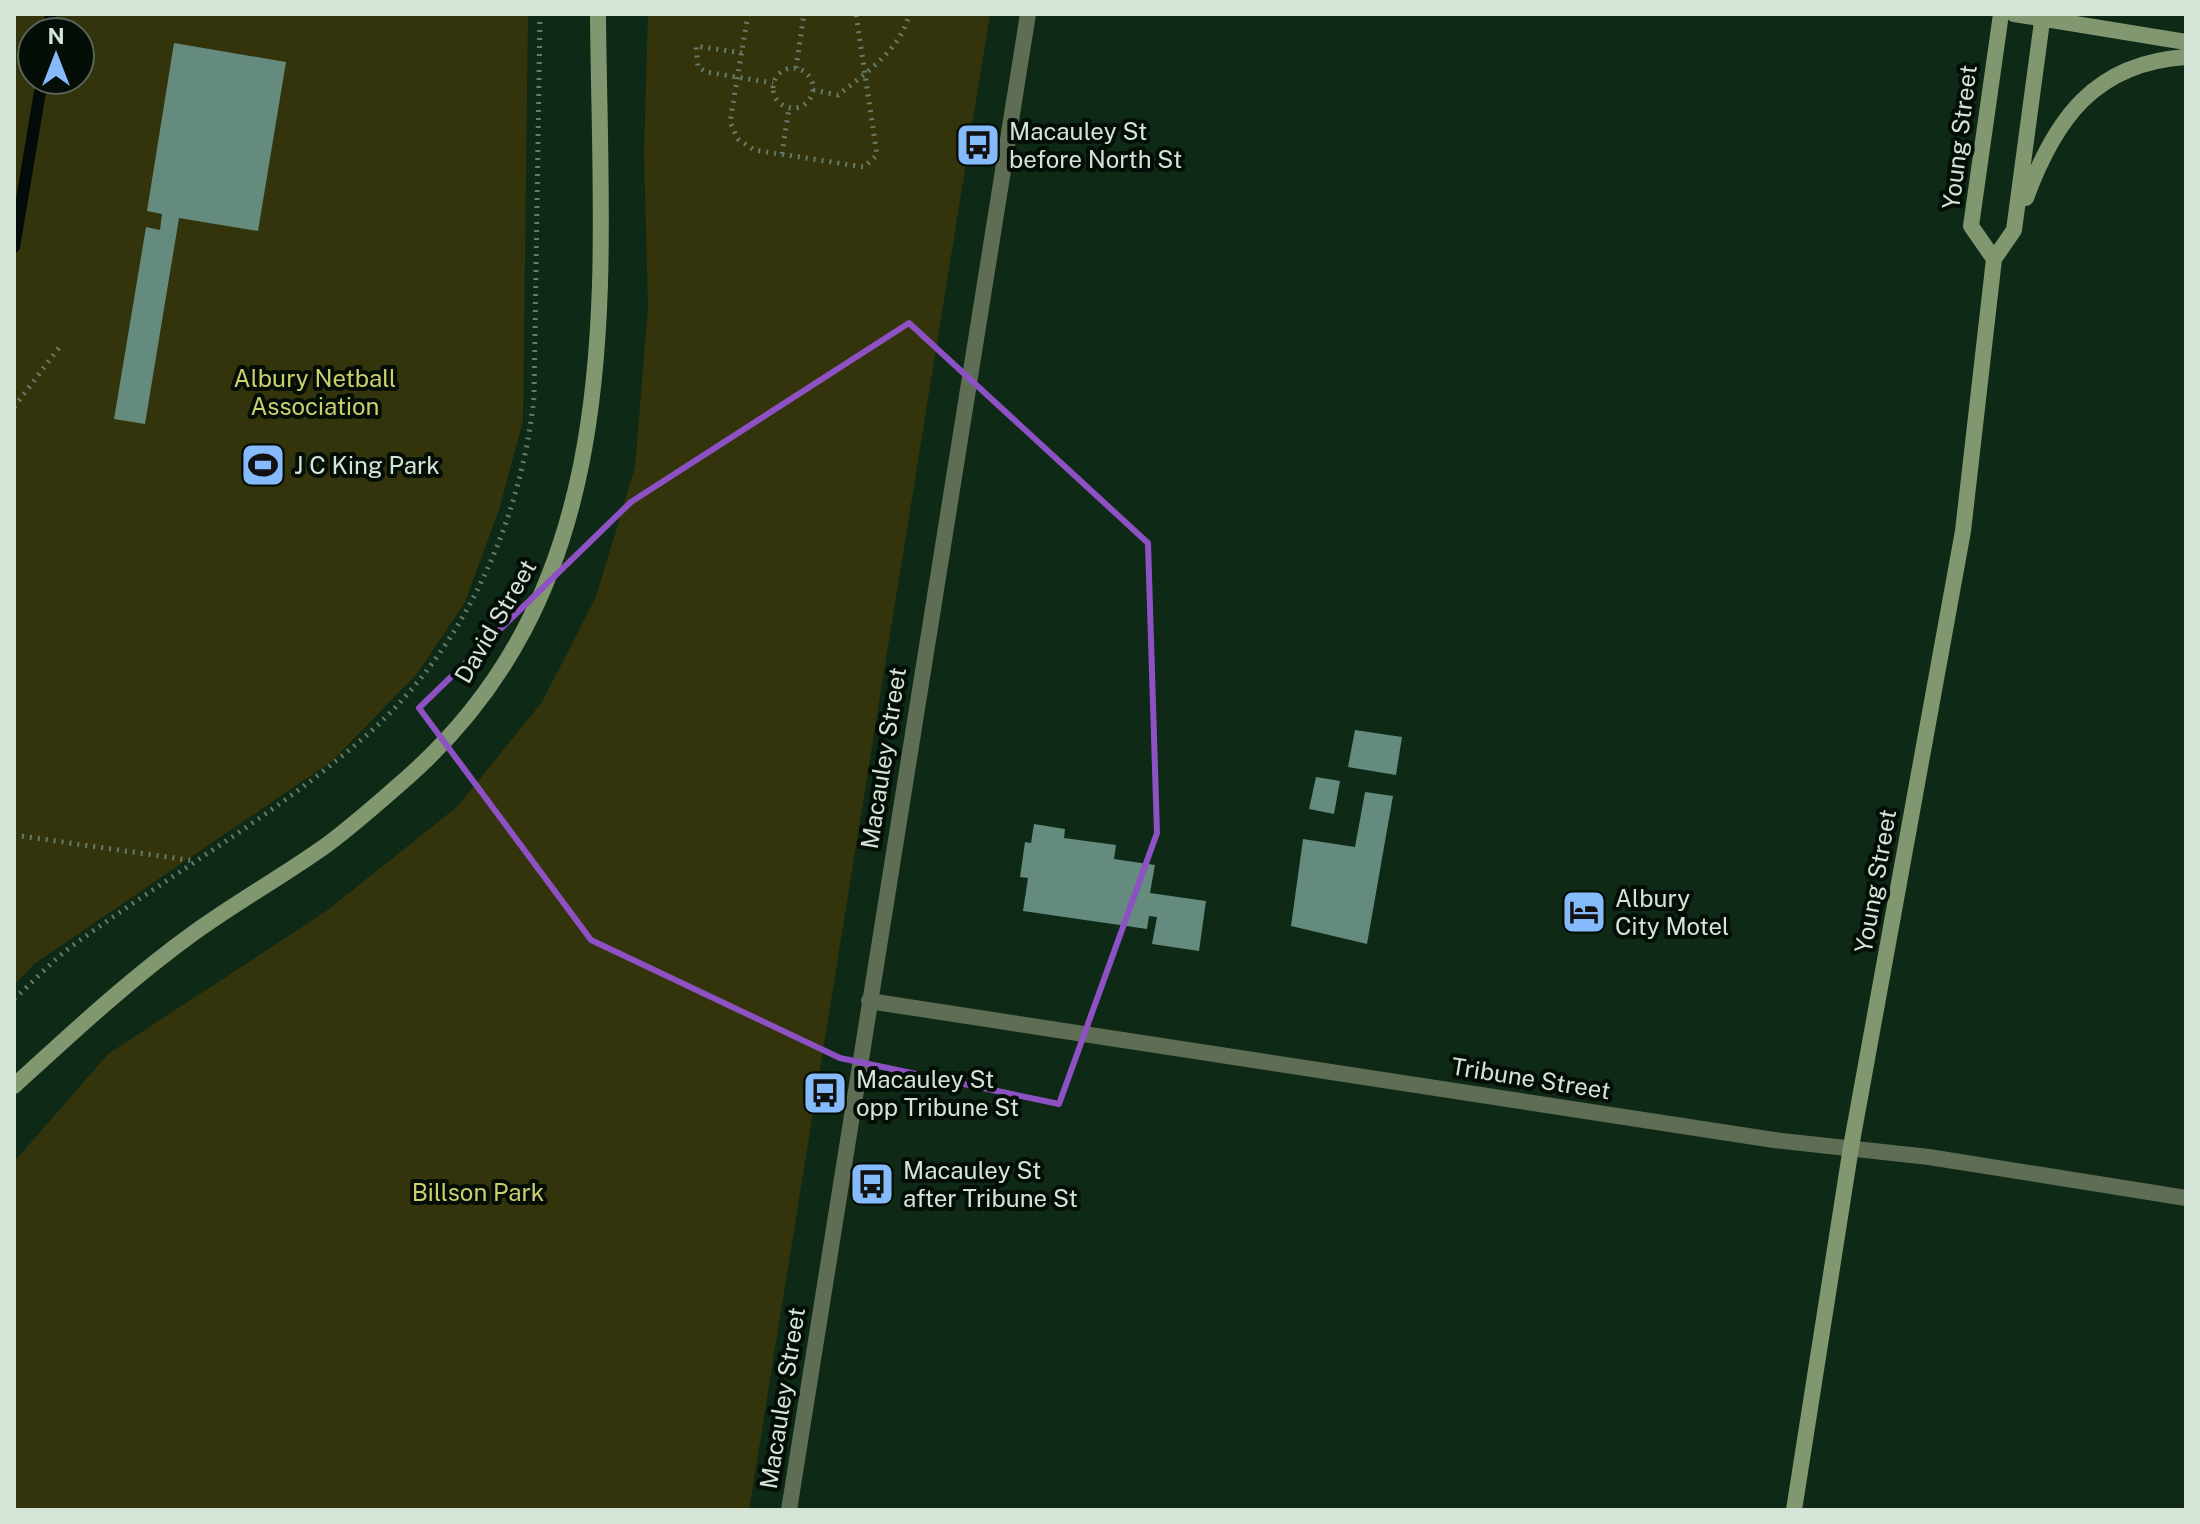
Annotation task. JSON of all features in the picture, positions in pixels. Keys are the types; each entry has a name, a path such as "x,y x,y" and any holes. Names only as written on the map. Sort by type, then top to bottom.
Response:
{"main road":[{"name":"David Street","path":"14,1086 71,1034 194,933 328,843 412,774 481,697 540,600 561,551 576,498 596,382 600,299 598,14"},
{"name":"Young Street","path":"1994,259 1971,226 2001,14"},
{"path":"2014,14 2044,16 2186,42"},
{"name":"Young Street","path":"1794,1510 1851,1147 1963,531 1994,259 2014,230 2044,16"},
{"path":"2014,230 2042,158 2067,115 2113,77 2160,59 2186,57"}],"street":[{"name":"Macauley Street","path":"789,1510 1028,14"},
{"name":"Tribune Street","path":"869,1001 1774,1140 1851,1147 2186,1198"}],"path":[{"path":"14,999 65,951 336,761 397,706 455,631 479,589 499,540 530,436 534,397 540,14"},
{"path":"748,14 730,122 733,130 744,145 754,150 858,167 872,162 877,155 877,146 856,14"},
{"path":"796,68 804,14"},
{"path":"813,90 838,95 865,73 905,32 909,14"},
{"path":"742,53 696,46 698,67 706,72 773,83"},
{"path":"796,68 810,77 813,90 802,106 789,108 774,96 773,83 780,71 796,68"},
{"path":"782,154 789,108"},
{"path":"14,407 61,345"},
{"path":"14,835 195,861"}],"highlighted area":[{"path":"909,323 1148,543 1157,833 1059,1104 840,1058 591,940 419,708 631,502"}],"green space":[{"name":"J C King Park","path":"14,14 528,14 523,421 499,510 465,602 417,674 332,761 34,964 14,985"},
{"name":"Billson Park","path":"648,14 990,14 749,1510 14,1510 14,1162 108,1054 325,912 458,806 542,702 596,597 635,467 648,307 644,155"}],"building":[{"path":"174,43 286,62 258,231 179,218 145,424 114,419 146,227 160,230 162,214 147,211"},
{"path":"1355,730 1402,737 1396,775 1348,767"},
{"path":"1316,777 1340,781 1334,814 1309,809"},
{"path":"1365,792 1393,796 1367,944 1291,926 1303,839 1355,847"},
{"path":"1034,824 1065,829 1064,838 1116,845 1114,859 1155,865 1150,893 1206,901 1199,951 1152,944 1157,917 1149,916 1147,929 1023,911 1028,878 1020,877 1025,842 1031,843"}],"waterway":[{"path":"14,247 39,96"}],"place":[{"name":"Macauley St before North St","path":"978,145"},
{"name":"J C King Park","path":"263,465"},
{"name":"Albury City Motel","path":"1584,912"},
{"name":"Macauley St opp Tribune St","path":"825,1093"},
{"name":"Macauley St after Tribune St","path":"872,1184"}],"park label":[{"name":"Albury Netball Association","path":"315,392"}]}
